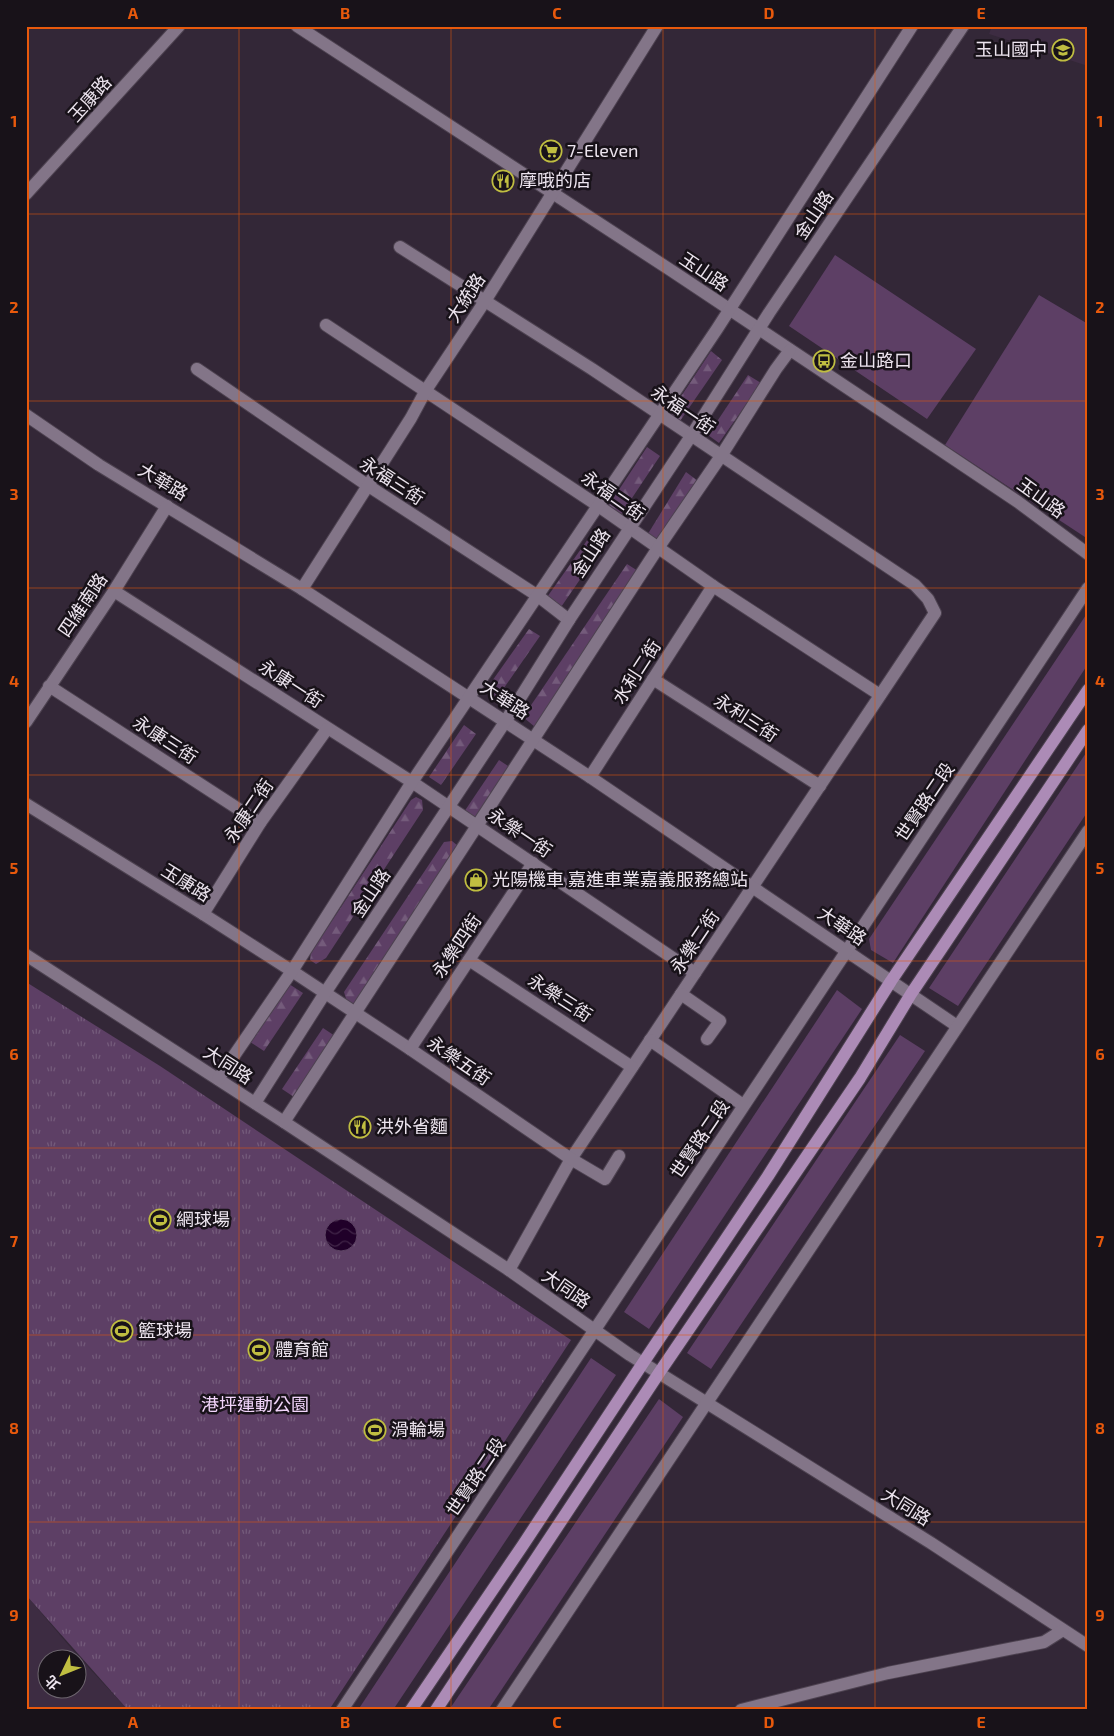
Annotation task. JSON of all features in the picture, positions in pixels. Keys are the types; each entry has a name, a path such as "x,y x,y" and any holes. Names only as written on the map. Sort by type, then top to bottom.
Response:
{"main road":[{"path":"411,1710 768,1176 891,981 1088,690"},
{"path":"436,1710 660,1373 860,1078 911,994 1088,730"}],"street":[{"name":"玉康路","path":"26,194 179,26"},
{"name":"玉山路","path":"297,26 759,329 1018,502 1088,554"},
{"name":"大統路","path":"302,589 411,418 426,390 553,194 657,26"},
{"name":"金山路","path":"218,1079 292,971 412,782 729,310 912,26"},
{"name":"金山路","path":"255,1103 325,993 505,722 569,620 691,436 759,329 963,26"},
{"name":"永福一街","path":"400,247 691,436 915,585 928,600 935,613"},
{"name":"永福二街","path":"326,325 597,505 713,586 880,695"},
{"path":"284,1122 658,548 790,350"},
{"name":"永福三街","path":"197,370 367,485 538,596 569,620"},
{"name":"大華路","path":"26,415 99,465 302,589 533,739 957,1026"},
{"name":"四維南路","path":"26,722 114,591 167,506"},
{"name":"水利二街","path":"590,777 713,586"},
{"name":"世賢路二段","path":"342,1710 1088,588"},
{"name":"永康一街","path":"114,591 449,807"},
{"name":"永樂二街","path":"508,1270 571,1159 935,613"},
{"name":"永利三街","path":"653,679 820,786"},
{"name":"永康三街","path":"49,686 260,823"},
{"name":"永康二街","path":"203,914 260,823 327,728"},
{"name":"玉康路","path":"26,804 203,914 325,993"},
{"name":"永樂一街","path":"449,807 695,974"},
{"path":"502,1710 654,1485 1088,831"},
{"name":"永樂四街","path":"410,1049 533,863"},
{"name":"大同路","path":"26,955 508,1270 643,1363 931,1543 1088,1646"},
{"name":"永樂三街","path":"469,960 632,1067"},
{"name":"永樂五街","path":"325,993 571,1159 605,1179 620,1156"},
{"path":"681,994 720,1021 707,1038"},
{"path":"650,1040 743,1105"},
{"path":"741,1710 888,1673 1044,1642 1063,1630"}],"shaded area":[{"name":"玉山國中","path":"992,26 1088,26 1088,66 989,34"},
{"path":"26,1595 71,1648 38,1648 38,1698 88,1698 88,1667 128,1710 26,1710"}],"green space":[{"path":"835,255 976,349 927,419 789,326"},
{"path":"1039,295 1088,324 1088,539 945,445"},
{"path":"711,351 722,360 680,421 670,413"},
{"path":"748,375 761,383 719,443 708,435"},
{"path":"647,447 660,456 620,516 607,508"},
{"path":"686,472 698,481 655,544 646,537"},
{"path":"588,539 601,549 559,610 545,600"},
{"path":"627,564 638,571 535,727 523,717"},
{"path":"1088,612 1088,664 893,963 871,950 869,939"},
{"path":"529,629 540,636 497,698 485,691"},
{"path":"464,725 476,734 441,785 429,777"},
{"path":"1088,750 1088,811 958,1006 929,988"},
{"path":"499,760 511,768 475,820 464,812"},
{"path":"416,797 422,800 423,810 326,958 316,964 310,960 311,953 411,800"},
{"path":"452,841 458,846 359,1000 353,1004 347,1002 344,992 444,842"},
{"name":"港坪運動公園","path":"26,982 160,1066 571,1340 329,1710 128,1710 88,1665 88,1648 73,1648 26,1595"},
{"path":"289,984 303,993 264,1051 250,1042"},
{"path":"837,990 862,1009 649,1329 624,1312"},
{"path":"323,1028 335,1036 294,1097 282,1089"},
{"path":"900,1035 925,1051 711,1369 687,1353"},
{"path":"591,1358 616,1375 393,1710 358,1710"},
{"path":"659,1399 683,1417 488,1710 449,1710"}],"water":[{"path":"341,1219 352,1224 357,1235 352,1246 341,1251 330,1246 325,1235 330,1224"}],"place":[{"name":"玉山國中","path":"1063,50"},
{"name":"7-Eleven","path":"551,151"},
{"name":"摩哦的店","path":"503,181"},
{"name":"金山路口","path":"824,361"},
{"name":"光陽機車 嘉進車業嘉義服務總站","path":"476,880"},
{"name":"洪外省麵","path":"360,1127"},
{"name":"網球場","path":"160,1220"},
{"name":"籃球場","path":"122,1331"},
{"name":"體育館","path":"259,1350"},
{"name":"滑輪場","path":"375,1430"}]}
